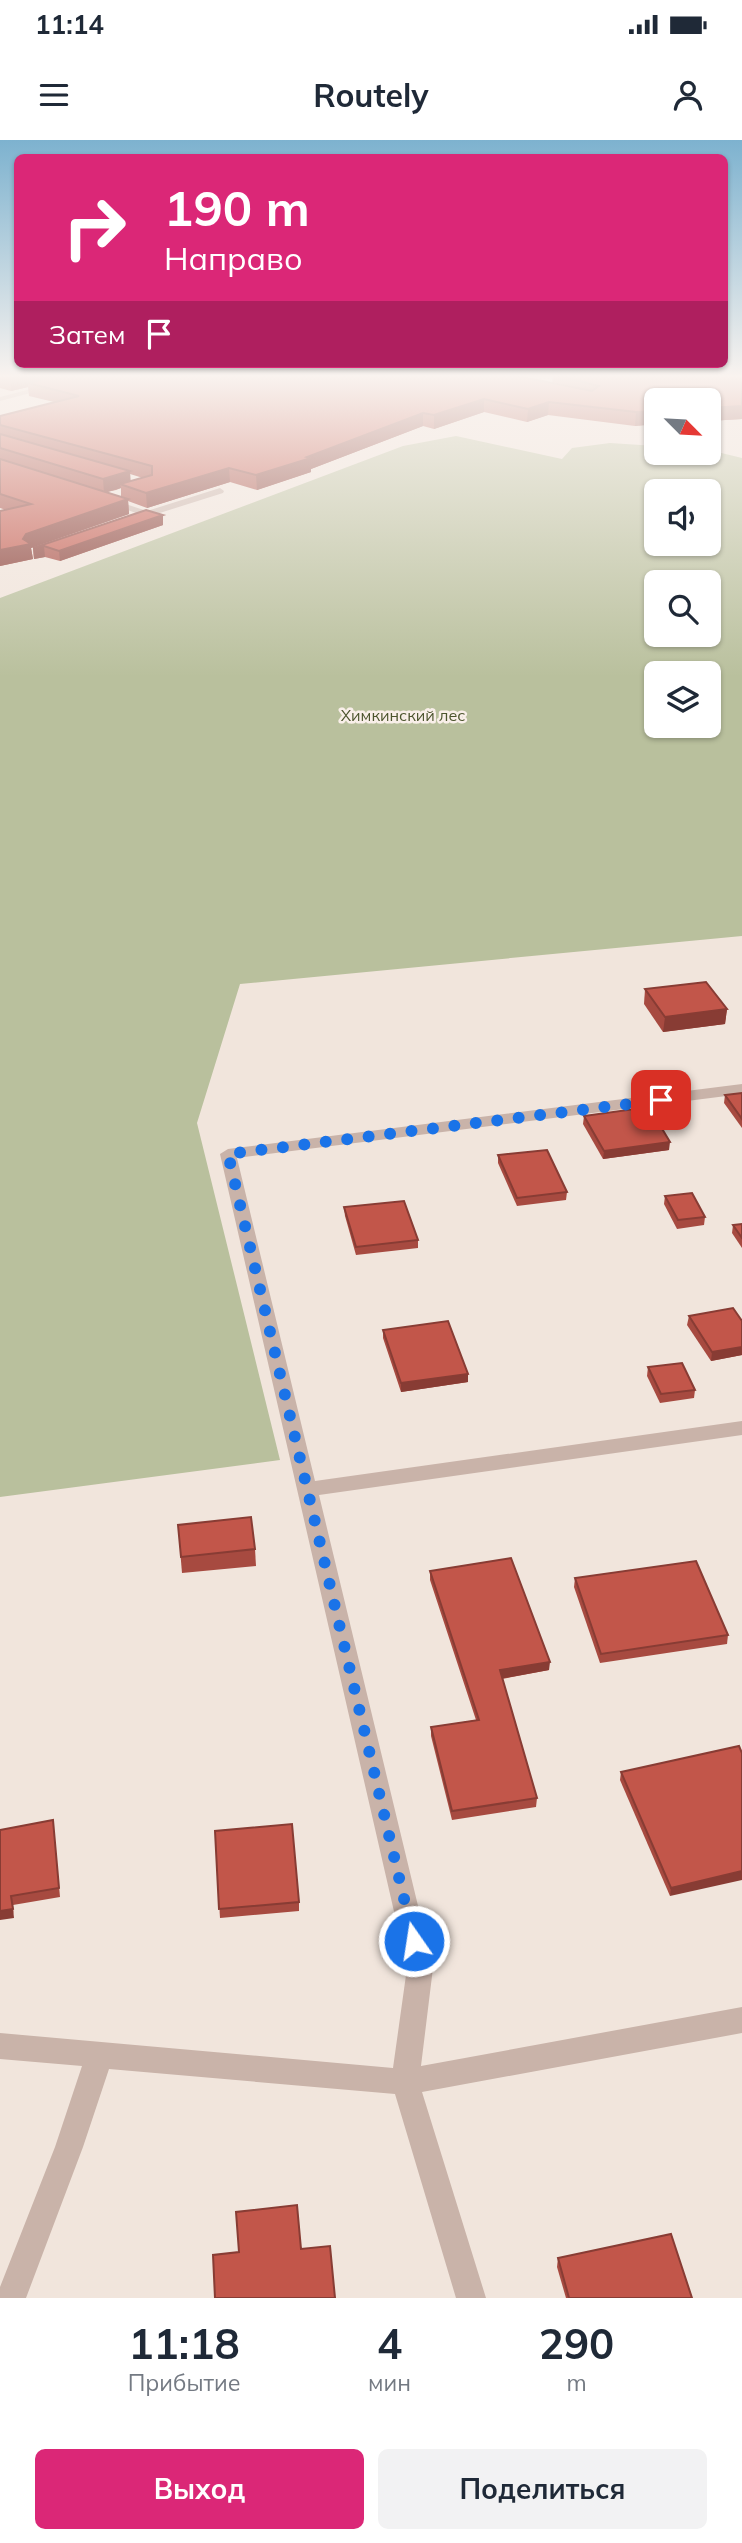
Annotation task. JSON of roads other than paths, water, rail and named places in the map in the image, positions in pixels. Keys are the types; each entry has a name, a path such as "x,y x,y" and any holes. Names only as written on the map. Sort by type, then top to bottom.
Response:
{"street":[{"path":"134,519 220,491"},
{"path":"114,495 100,497 147,514"},
{"path":"471,2298 405,2082 420,1968 228,1154 742,1089"},
{"path":"308,1489 742,1428"},
{"path":"0,2046 405,2082 742,2020"},
{"path":"11,2298 69,2147 100,2055"}],"park label":[{"name":"Химкинский лес","path":"403,715"}]}
